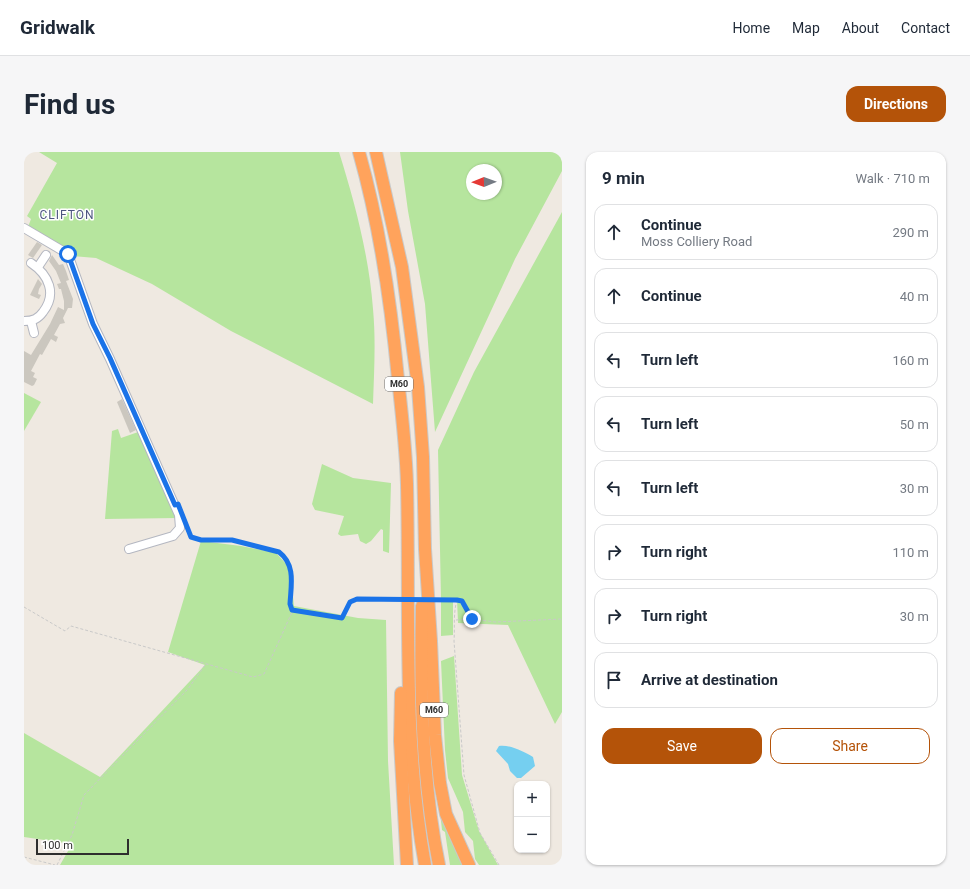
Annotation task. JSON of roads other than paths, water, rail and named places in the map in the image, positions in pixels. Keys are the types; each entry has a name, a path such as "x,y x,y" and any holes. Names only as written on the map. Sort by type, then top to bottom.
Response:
{"highway":[{"name":"M60","path":"359,152 382,257 395,342 407,481 406,618 410,737 418,817 425,865"},
{"name":"M60","path":"376,152 401,260 411,322 423,457 425,549 435,735 440,783 446,814 469,865"},
{"name":"M60","path":"425,549 422,613 422,684 427,780 439,865"},
{"name":"M60","path":"406,618 401,677 400,741 407,865"}],"street":[{"path":"25,228 68,254 93,324 110,358 179,515 180,528 173,536 129,550"},
{"path":"34,333 27,321 42,314 49,304 51,295 47,279 34,265 46,255"}],"water":[{"path":"499,746 512,747 530,755 533,757 535,766 521,778 517,778 510,771 508,764 496,751"}],"district":[{"name":"CLIFTON","path":"67,215"}]}
